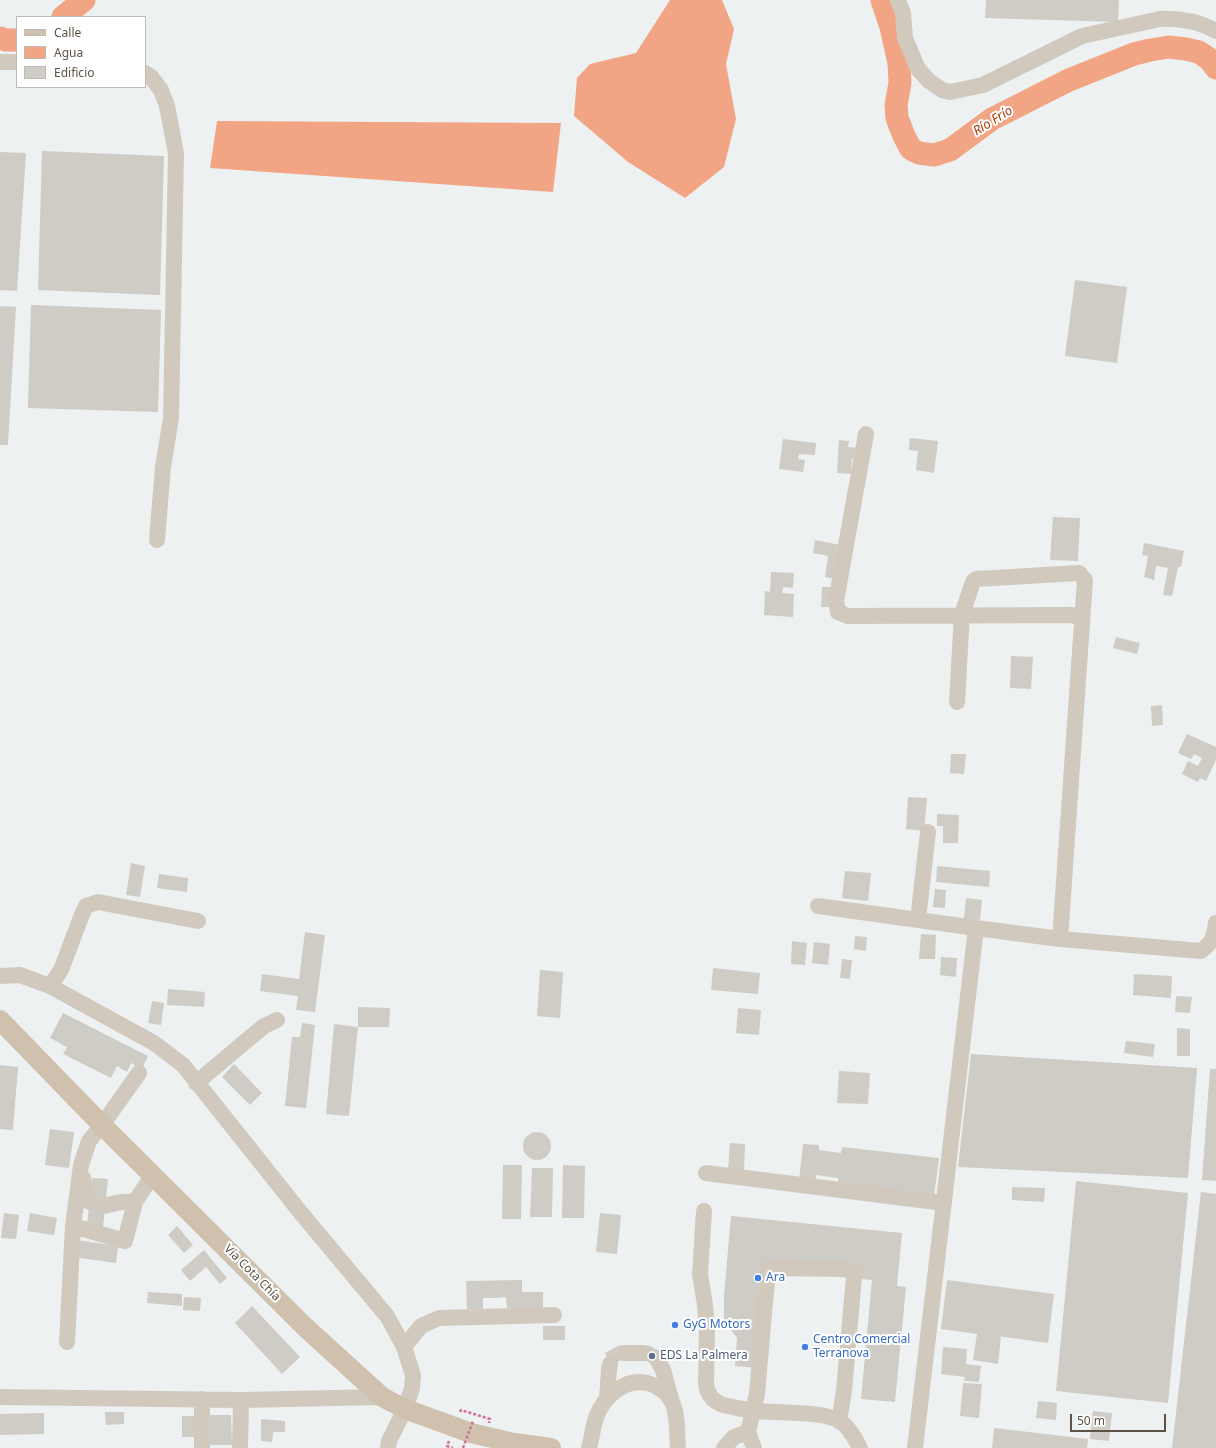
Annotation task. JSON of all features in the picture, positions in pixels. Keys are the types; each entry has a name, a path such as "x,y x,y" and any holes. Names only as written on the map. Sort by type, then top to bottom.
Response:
{"main road":[{"name":"Vía Cota Chía","path":"0,1020 152,1176 305,1327 382,1397 405,1409 471,1433 484,1442 514,1443 551,1448"}],"street":[{"path":"898,0 903,13 905,38 918,69 923,76 935,86 950,92 984,85 1082,36 1160,19 1172,18 1196,22 1216,31"},
{"path":"0,62 16,62"},
{"path":"146,74 151,77 161,90 167,106 176,153 171,418 163,467 157,540"},
{"path":"866,434 836,601 838,612 848,616 1072,614 1082,618"},
{"path":"957,702 962,614 970,587 973,582 976,580 1078,573 1085,580 1060,939"},
{"path":"918,920 928,832"},
{"path":"50,986 61,970 80,917 86,906 98,902 198,921"},
{"path":"818,906 1060,939 1201,950 1213,944 1216,923"},
{"path":"915,1448 976,928"},
{"path":"0,976 20,975 50,986 154,1043 183,1065 196,1083 227,1118 301,1212 387,1316 404,1347 413,1375 412,1388 405,1409 389,1441 388,1448"},
{"path":"196,1083 264,1026 277,1020"},
{"path":"67,1342 73,1226 81,1165 88,1141 102,1125 138,1073"},
{"path":"81,1165 84,1188 86,1196 90,1202"},
{"path":"706,1173 944,1203"},
{"path":"73,1226 125,1241 136,1202 152,1176"},
{"path":"105,1206 116,1202 136,1202"},
{"path":"704,1211 700,1274 707,1330 705,1361 707,1389 711,1398 721,1404 753,1411 813,1414 839,1421 847,1427 860,1448"},
{"path":"754,1448 748,1432 757,1394 768,1268 849,1269 853,1272 854,1276 844,1391 839,1421"},
{"path":"404,1347 421,1326 439,1318 554,1315"},
{"path":"624,1353 644,1353"},
{"path":"658,1361 663,1370 672,1400 678,1448"},
{"path":"607,1399 610,1364"},
{"path":"590,1448 597,1416 607,1399 620,1388 627,1384 641,1382 659,1387 672,1400"},
{"path":"0,1397 241,1400 382,1397"},
{"path":"202,1399 202,1448"},
{"path":"240,1448 241,1400"},
{"path":"724,1448 734,1437 748,1432"}],"path":[{"path":"463,1448 473,1420"}],"water":[{"path":"670,0 722,0 734,29 726,64 736,119 724,167 685,198 628,162 574,116 577,78 590,64 636,53"},
{"path":"217,121 561,123 553,192 210,168"}],"building":[{"path":"986,0 1119,0 1118,22 985,18"},
{"path":"42,151 164,156 160,295 38,290"},
{"path":"0,152 26,153 17,291 0,290"},
{"path":"1075,280 1127,287 1117,363 1065,356"},
{"path":"31,305 161,310 158,412 28,408"},
{"path":"0,306 16,307 8,445 0,445"},
{"path":"910,438 938,441 934,473 916,470 918,451 909,450"},
{"path":"783,439 816,443 815,455 799,454 798,459 805,460 803,472 779,469"},
{"path":"839,440 849,441 848,447 859,448 858,459 852,459 851,474 837,473"},
{"path":"1053,517 1080,518 1078,561 1050,560"},
{"path":"815,540 845,546 840,580 825,577 828,556 813,553"},
{"path":"1144,543 1184,551 1181,567 1178,567 1172,596 1163,595 1168,568 1156,566 1154,580 1144,577 1148,556 1142,555"},
{"path":"771,572 794,573 793,588 783,587 782,593 794,594 793,617 764,615 765,591 770,592"},
{"path":"822,587 834,587 834,607 821,607"},
{"path":"1116,637 1140,643 1137,654 1113,648"},
{"path":"1011,656 1033,657 1031,689 1010,688"},
{"path":"1162,705 1163,725 1152,726 1151,706"},
{"path":"1187,734 1216,747 1216,760 1206,781 1200,778 1198,782 1182,774 1188,761 1198,766 1202,758 1194,754 1191,759 1178,753"},
{"path":"951,754 966,754 964,774 950,773"},
{"path":"908,797 927,798 924,831 906,829"},
{"path":"937,814 959,815 958,843 943,843 943,826 937,826"},
{"path":"131,863 145,866 140,897 126,895"},
{"path":"937,866 990,871 989,887 936,882"},
{"path":"845,871 871,873 868,901 842,898"},
{"path":"159,874 188,878 187,892 157,888"},
{"path":"935,889 946,890 945,908 933,907"},
{"path":"966,898 982,900 980,920 964,919"},
{"path":"305,932 325,935 315,1012 296,1010 298,996 260,991 262,974 299,979"},
{"path":"921,934 936,935 935,959 919,959"},
{"path":"855,936 867,937 866,951 854,949"},
{"path":"792,941 807,943 805,965 791,964"},
{"path":"814,942 830,944 828,965 812,963"},
{"path":"941,957 957,958 956,977 940,975"},
{"path":"842,959 852,960 850,979 840,978"},
{"path":"713,968 760,973 758,994 711,990"},
{"path":"540,970 563,972 560,1018 537,1016"},
{"path":"1134,974 1172,976 1171,998 1133,995"},
{"path":"168,989 205,992 204,1007 167,1005"},
{"path":"1176,996 1192,997 1190,1013 1175,1012"},
{"path":"152,1001 164,1003 161,1025 148,1023"},
{"path":"358,1007 390,1008 389,1027 358,1027"},
{"path":"738,1008 761,1010 759,1035 736,1033"},
{"path":"63,1013 148,1056 142,1069 131,1063 127,1072 117,1066 111,1078 63,1054 67,1047 50,1038"},
{"path":"302,1023 315,1025 306,1108 285,1106 292,1037 300,1037"},
{"path":"334,1024 358,1027 349,1116 326,1114"},
{"path":"1177,1028 1190,1029 1190,1056 1177,1056"},
{"path":"1126,1041 1155,1044 1153,1057 1124,1053"},
{"path":"971,1054 1197,1068 1188,1178 958,1167"},
{"path":"234,1064 262,1093 250,1105 222,1077"},
{"path":"0,1065 18,1067 13,1130 0,1129"},
{"path":"1210,1069 1216,1069 1216,1181 1202,1180"},
{"path":"839,1071 870,1073 868,1104 837,1103"},
{"path":"50,1129 74,1132 69,1168 45,1165"},
{"path":"537,1132 547,1136 551,1146 547,1156 537,1160 527,1156 523,1146 527,1136"},
{"path":"730,1143 745,1144 744,1172 728,1170"},
{"path":"803,1144 819,1145 819,1150 841,1153 842,1147 939,1158 934,1196 838,1185 838,1178 816,1175 815,1183 799,1181"},
{"path":"503,1165 522,1165 521,1219 502,1219"},
{"path":"563,1165 585,1166 584,1218 562,1218"},
{"path":"532,1168 553,1168 552,1217 530,1217"},
{"path":"92,1178 108,1179 103,1228 87,1226"},
{"path":"1076,1181 1188,1193 1168,1403 1056,1391"},
{"path":"1012,1187 1045,1188 1044,1202 1012,1200"},
{"path":"1201,1192 1216,1194 1216,1448 1172,1448"},
{"path":"4,1213 19,1215 16,1239 1,1238"},
{"path":"30,1213 57,1218 54,1235 27,1231"},
{"path":"600,1213 621,1215 617,1254 596,1252"},
{"path":"731,1216 902,1233 897,1286 906,1287 895,1402 861,1399 872,1280 766,1270 758,1368 735,1366 737,1338 724,1321 724,1296"},
{"path":"177,1226 193,1245 184,1253 168,1235"},
{"path":"76,1240 118,1246 116,1263 73,1257"},
{"path":"204,1250 227,1278 220,1284 206,1267 190,1281 181,1270"},
{"path":"522,1280 522,1292 543,1292 543,1308 507,1308 506,1297 483,1298 483,1309 467,1309 466,1281"},
{"path":"947,1280 1054,1294 1048,1343 997,1336 1001,1337 998,1364 973,1360 977,1334 941,1329"},
{"path":"148,1292 182,1294 182,1306 147,1303"},
{"path":"184,1297 201,1298 200,1311 183,1310"},
{"path":"252,1306 300,1357 282,1374 235,1323"},
{"path":"543,1326 565,1326 565,1340 543,1340"},
{"name":"EDS La Palmera","path":"620,1345 627,1357 611,1365 605,1353"},
{"name":"EDS La Palmera","path":"648,1345 663,1353 656,1366 641,1358"},
{"path":"943,1347 967,1349 966,1364 981,1366 979,1382 964,1381 965,1377 941,1374"},
{"path":"963,1383 982,1384 979,1418 960,1416"},
{"path":"1038,1401 1057,1403 1056,1420 1036,1418"},
{"path":"1093,1411 1112,1413 1109,1441 1090,1439"},
{"path":"105,1412 124,1412 124,1424 106,1425"},
{"path":"44,1413 44,1434 0,1435 0,1414"},
{"path":"209,1415 231,1415 232,1445 209,1445"},
{"path":"182,1416 197,1416 197,1437 182,1437"},
{"path":"261,1419 285,1421 285,1432 273,1432 272,1442 261,1441"},
{"path":"994,1428 1088,1439 1087,1448 992,1448"}],"waterway":[{"name":"Río Frío","path":"64,16 84,0"},
{"name":"Río Frío","path":"882,0 891,27 899,63 900,83 896,105 897,118 911,149 919,153 934,155 950,150 992,119 1069,80 1134,54 1169,47 1186,49 1199,52 1209,59 1216,68"},
{"name":"Río Frío","path":"0,38 6,40 16,40"}],"place":[{"name":"Ara","path":"758,1278"},
{"name":"GyG Motors","path":"675,1325"},
{"name":"Centro Comercial Terranova","path":"805,1347"},
{"name":"EDS La Palmera","path":"652,1356"}]}
